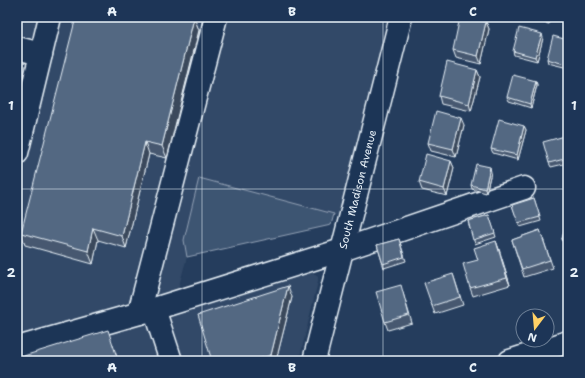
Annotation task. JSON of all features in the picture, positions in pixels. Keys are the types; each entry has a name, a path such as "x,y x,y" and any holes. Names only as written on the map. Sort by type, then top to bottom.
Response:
{"street":[{"path":"17,153 50,17"},
{"path":"171,361 146,311 214,17"},
{"name":"South Madison Avenue","path":"314,361 401,17"},
{"path":"17,48 41,54"},
{"path":"17,348 146,311 342,250 524,188"},
{"path":"510,361 568,342"}],"shaded area":[{"path":"17,17 395,17 345,218 199,178 184,240 187,257 171,314 310,271 318,277 318,281 299,361 186,361 184,356 171,361 17,361"},
{"path":"199,178 334,214 331,225 187,257 184,240"}],"building":[{"path":"76,17 194,18 162,146 145,142 122,236 93,228 88,251 21,233"},
{"path":"460,17 468,17 486,22 478,56 453,50"},
{"path":"536,17 548,17 548,20"},
{"path":"519,28 542,34 535,57 513,51"},
{"path":"553,36 568,40 568,65 547,59"},
{"path":"447,62 477,70 469,104 439,96"},
{"path":"513,75 536,81 530,104 507,97"},
{"path":"436,111 461,118 453,149 428,143"},
{"path":"499,119 524,126 517,155 491,149"},
{"path":"565,136 568,148 568,158 549,163 543,142"},
{"path":"426,154 451,161 444,189 419,182"},
{"path":"476,164 490,167 485,189 471,185"},
{"path":"534,198 540,217 518,223 512,205"},
{"path":"489,215 495,233 473,240 468,221"},
{"path":"568,218 568,241 562,239"},
{"path":"540,230 550,260 522,269 512,240"},
{"path":"399,239 404,257 383,264 377,245"},
{"path":"496,241 507,278 470,288 463,264 478,260 474,248"},
{"path":"453,274 460,297 432,306 424,283"},
{"path":"401,285 409,315 385,322 376,292"},
{"path":"288,286 271,355 252,361 212,361 198,315"},
{"path":"108,330 118,360 17,361 17,358"}]}
